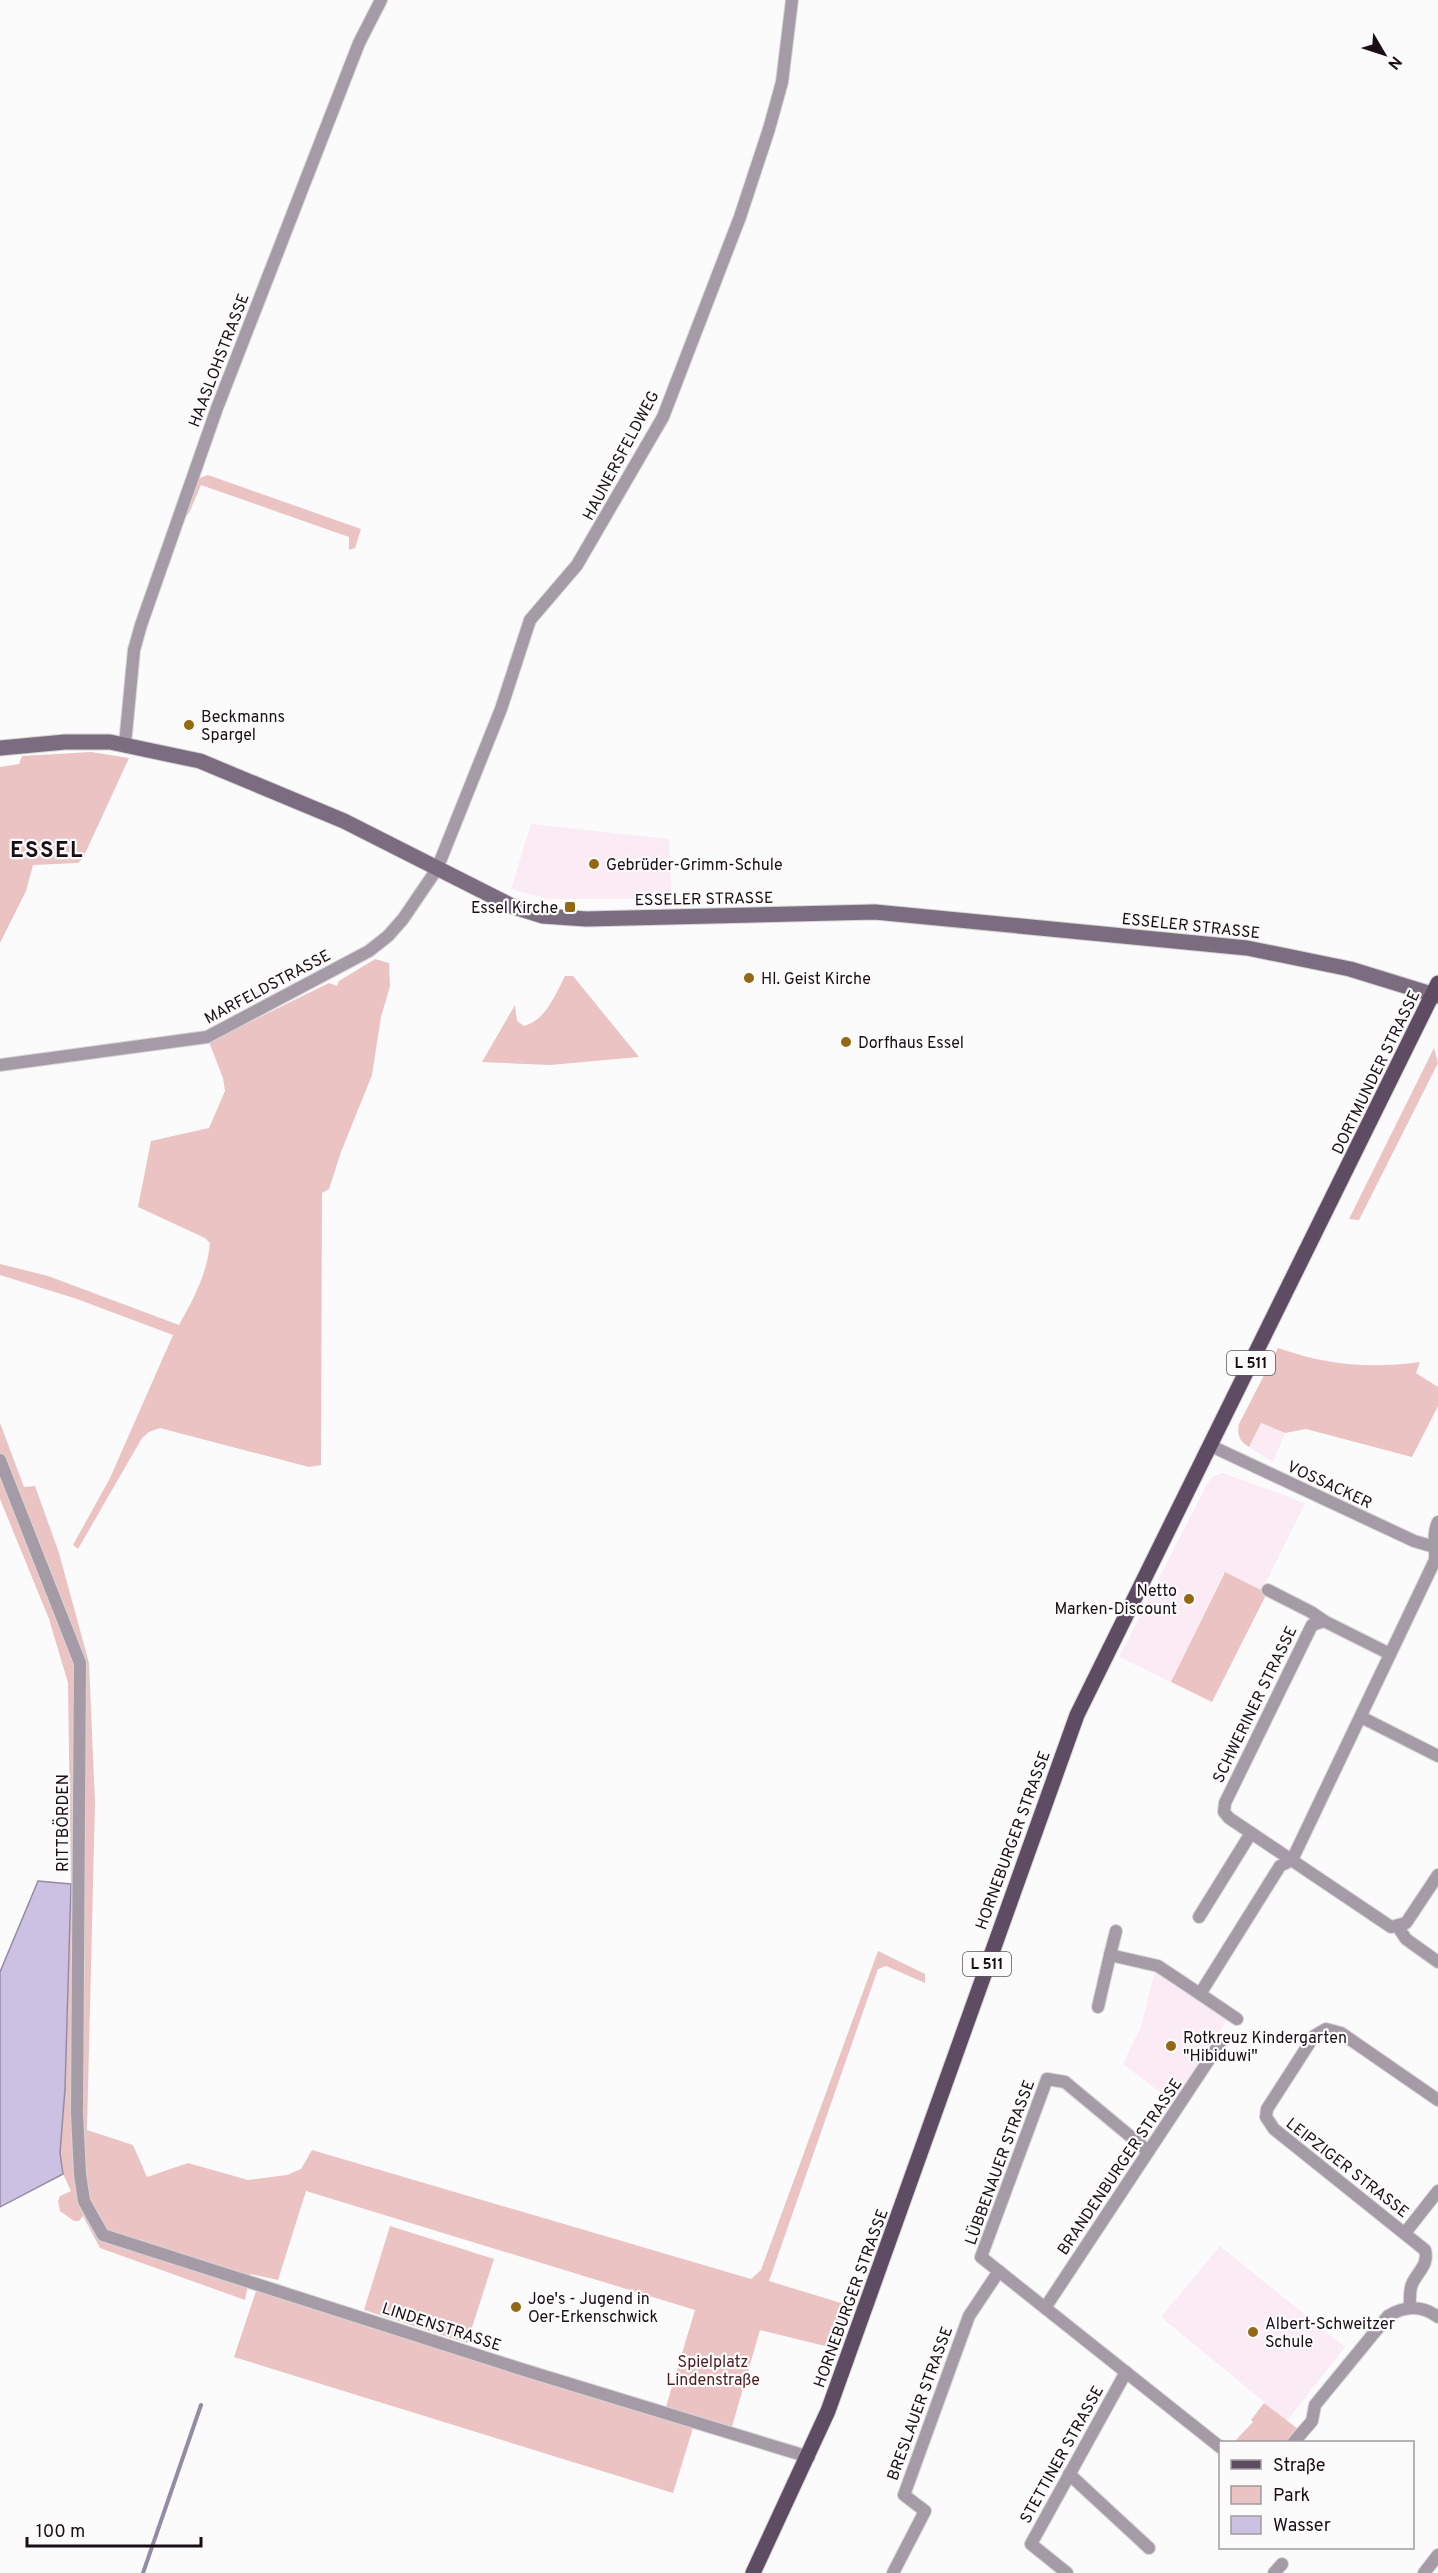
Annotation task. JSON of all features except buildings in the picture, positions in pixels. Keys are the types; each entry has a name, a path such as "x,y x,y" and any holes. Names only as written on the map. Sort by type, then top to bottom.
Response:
{"main road":[{"name":"ESSELER STRASSE","path":"0,748 65,742 125,744 174,754 217,767 344,821 514,907 543,916 586,919 875,912 1247,948 1350,969 1436,991"},
{"name":"DORTMUNDER STRASSE","path":"1345,1176 1436,991"},
{"name":"HORNEBURGER STRASSE","path":"753,2573 809,2457 879,2272 1077,1715 1209,1445 1345,1176"}],"street":[{"name":"HAASLOHSTRASSE","path":"125,744 134,650 141,625 217,408 359,43 381,0"},
{"name":"HAUNERSFELDWEG","path":"437,869 501,709 530,620 577,565 663,417 740,216 769,129 782,82 792,0"},
{"name":"MARFELDSTRASSE","path":"0,1065 207,1037 369,951 388,936 403,919 437,869"},
{"name":"VOSSACKER","path":"1209,1445 1414,1541 1437,1548"},
{"name":"RITTBÖRDEN","path":"0,1460 80,1663 77,2113 80,2174 84,2201"},
{"path":"1200,1994 1280,1866 1292,1860 1435,1560 1437,1548 1433,1533 1438,1522"},
{"name":"SCHWERINER STRASSE","path":"1268,1590 1390,1654"},
{"name":"SCHWERINER STRASSE","path":"1324,1621 1312,1624 1307,1630 1225,1803 1226,1815 1381,1922 1398,1927"},
{"path":"1361,1717 1438,1755"},
{"path":"1199,1917 1251,1833"},
{"path":"1438,1875 1411,1917 1398,1927 1406,1939 1438,1962"},
{"path":"1098,2007 1116,1931"},
{"path":"1110,1955 1158,1966 1237,2019"},
{"name":"LEIPZIGER STRASSE","path":"1410,2308 1411,2287 1425,2266 1427,2257 1425,2250 1274,2129 1266,2117 1267,2109 1314,2036 1326,2029 1341,2033 1438,2100"},
{"name":"BRANDENBURGER STRASSE","path":"1045,2308 1220,2043"},
{"name":"LÜBBENAUER STRASSE","path":"1148,2151 1065,2082 1047,2079 981,2257 1219,2445"},
{"name":"LEIPZIGER STRASSE","path":"1405,2233 1438,2191"},
{"name":"LINDENSTRASSE","path":"84,2201 102,2235 524,2370 809,2457"},
{"name":"BRESLAUER STRASSE","path":"893,2573 925,2511 904,2495 969,2316 999,2271"},
{"path":"1295,2441 1312,2421 1315,2405 1382,2322 1395,2311 1410,2308 1425,2310 1438,2317"},
{"name":"STETTINER STRASSE","path":"1067,2573 1030,2544 1126,2372"},
{"path":"1070,2474 1149,2548"},
{"path":"1424,2573 1438,2555"}],"shaded area":[{"name":"Gebrüder-Grimm-Schule","path":"531,824 669,839 672,899 548,899 511,889"},
{"path":"1260,1423 1285,1433 1273,1462 1249,1447"},
{"path":"1223,1473 1305,1503 1262,1590 1224,1572 1171,1682 1119,1657 1208,1482 1214,1476"},
{"name":"Rotkreuz Kindergarten \"Hibiduwi\"","path":"1155,1971 1228,2019 1174,2103 1123,2064 1141,2027"},
{"name":"Albert-Schweitzer Schule","path":"1220,2246 1345,2347 1287,2421 1161,2317"}],"green space":[{"path":"208,475 361,529 355,548 349,550 349,537 201,485 189,513 181,522 197,479"},
{"path":"91,752 129,758 83,858 78,863 33,865 26,891 0,943 0,767 19,764 22,756"},
{"path":"375,959 389,963 390,986 381,1017 372,1075 341,1152 329,1189 322,1193 321,1465 309,1467 160,1428 149,1432 142,1438 78,1549 73,1545 110,1478 173,1335 77,1299 0,1275 0,1264 48,1276 179,1325 203,1275 210,1243 205,1238 138,1207 151,1141 209,1128 225,1091 223,1078 209,1042 329,983 337,986 339,981"},
{"path":"565,976 573,976 639,1057 550,1065 482,1062 515,1005 517,1021 524,1026 532,1023 549,1006"},
{"path":"1434,1048 1438,1063 1359,1220 1349,1219"},
{"path":"1278,1348 1331,1362 1348,1364 1383,1365 1420,1362 1416,1373 1438,1387 1438,1406 1412,1457 1306,1429 1285,1433 1261,1423 1249,1447 1246,1445 1241,1440 1238,1431 1239,1424"},
{"name":"Spielplatz Lindenstraße","path":"0,1423 24,1487 35,1486 59,1553 89,1663 95,1803 87,2130 133,2145 147,2177 188,2163 248,2180 287,2175 301,2169 312,2150 751,2279 761,2270 878,1951 925,1974 925,1983 886,1966 878,1969 769,2281 854,2307 838,2344 833,2348 760,2330 731,2430 665,2410 695,2310 306,2191 278,2280 250,2274 245,2300 100,2248 83,2216 79,2221 74,2221 60,2211 58,2201 60,2196 71,2191 63,2174 60,2153 65,2089 71,1892 68,1683 49,1619 0,1499"},
{"path":"1225,1572 1267,1593 1212,1702 1171,1682"},
{"path":"390,2226 494,2259 467,2343 364,2310"},
{"path":"256,2291 693,2428 673,2493 234,2357"},
{"path":"1264,2403 1298,2429 1288,2441 1235,2441 1253,2422 1251,2420"}],"water":[{"path":"38,1881 71,1884 65,2089 60,2153 63,2174 0,2207 0,1972"}],"waterway":[{"path":"143,2573 201,2405"}],"place":[{"name":"Beckmanns Spargel","path":"189,725"},
{"name":"Gebrüder-Grimm-Schule","path":"594,864"},
{"name":"Essel Kirche","path":"570,907"},
{"name":"Hl. Geist Kirche","path":"749,978"},
{"name":"Dorfhaus Essel","path":"846,1042"},
{"name":"Netto Marken-Discount","path":"1189,1599"},
{"name":"Rotkreuz Kindergarten \"Hibiduwi\"","path":"1171,2046"},
{"name":"Joe's - Jugend in Oer-Erkenschwick","path":"516,2307"},
{"name":"Albert-Schweitzer Schule","path":"1253,2332"}],"district":[{"name":"ESSEL","path":"47,849"}]}
